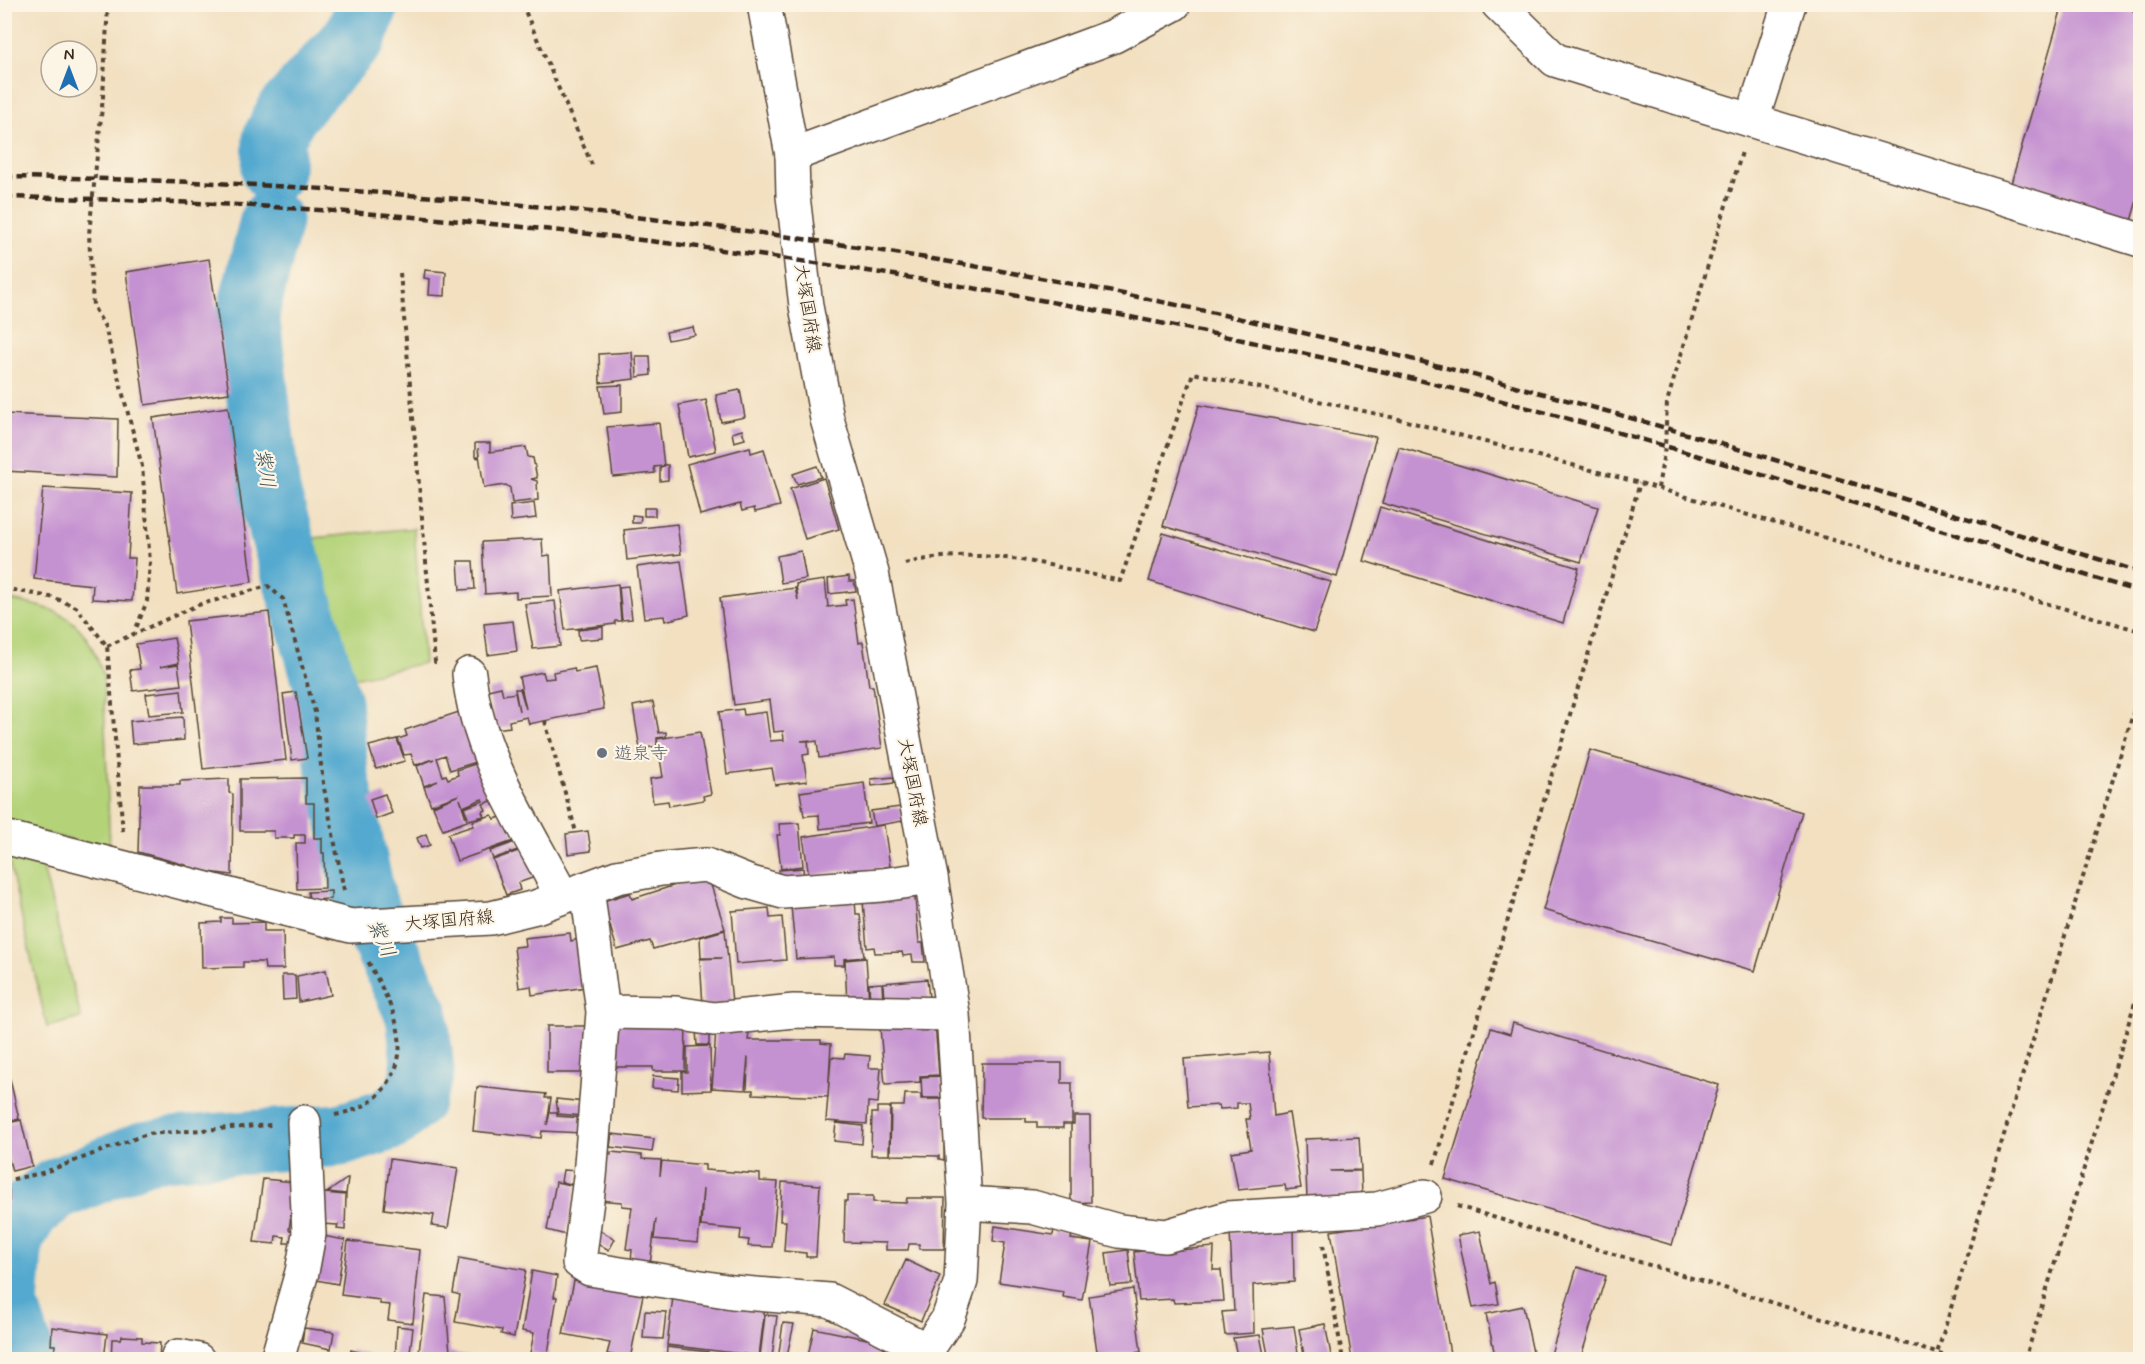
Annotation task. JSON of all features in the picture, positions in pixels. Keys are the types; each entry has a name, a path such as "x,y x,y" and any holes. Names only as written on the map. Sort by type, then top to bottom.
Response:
{"street":[{"name":"大塚国府線","path":"4,837 351,926 492,918 536,907 617,877 661,869 706,865 748,882 783,892 882,885 932,878 872,573 827,419 806,306 793,196 792,155 764,4"},
{"path":"792,155 1114,36 1174,4"},
{"path":"1498,4 1555,60 2140,240"},
{"path":"1752,120 1789,4"},
{"path":"469,674 472,704 498,779 575,892 603,1012 590,1177 579,1262 590,1269 721,1290 830,1300 925,1355 948,1319 961,1281 965,1203 953,1014 932,878"},
{"path":"603,1012 676,1012 714,1019 794,1011 953,1014"},
{"path":"277,1359 302,1272 309,1234 304,1122"},
{"path":"965,1203 1032,1207 1119,1231 1166,1236 1227,1218 1377,1209 1425,1196"},
{"path":"177,1359 178,1356 198,1359"}],"path":[{"path":"108,4 103,98 91,198 89,270 93,306 105,327 142,466 150,562 147,601 135,632"},
{"path":"522,4 592,165"},
{"path":"1658,488 1665,447 1667,402 1752,120"},
{"path":"400,273 435,662 457,662 469,674"},
{"path":"872,573 923,558 985,556 1057,567 1120,581 1193,373 1395,418 1640,483 2140,631"},
{"path":"1640,483 1425,1196 1959,1359"},
{"path":"4,588 55,598 76,607 107,646 126,868"},
{"path":"1935,1359 2140,691"},
{"path":"545,721 576,832"},
{"path":"2025,1359 2140,986"},
{"path":"1317,1212 1343,1359"}],"green space":[{"path":"414,528 424,663 349,679 304,539"},
{"path":"4,599 41,607 68,619 79,628 96,655 103,675 110,851 5,822"},
{"path":"7,853 41,860 81,1018 47,1027"}],"building":[{"path":"2063,4 2135,4 2133,12 2140,14 2140,190 2131,221 2010,187"},
{"path":"209,259 229,393 145,405 126,272"},
{"path":"425,270 446,272 445,296 429,295 430,279 424,278"},
{"path":"693,327 695,335 668,340 666,332"},
{"path":"632,352 634,379 600,383 599,354"},
{"path":"636,356 650,356 651,375 637,377"},
{"path":"622,385 622,412 604,414 600,386"},
{"path":"740,390 745,417 721,422 716,395"},
{"path":"706,400 716,451 688,457 679,405"},
{"path":"1199,405 1376,437 1337,577 1163,526"},
{"path":"228,407 252,582 177,594 153,418"},
{"path":"4,414 118,419 117,477 4,471"},
{"path":"659,423 664,466 654,467 655,473 613,477 607,427"},
{"path":"742,430 745,439 734,442 732,433"},
{"path":"475,443 490,443 490,452 526,447 528,457 533,458 537,478 531,479 537,481 538,500 512,503 510,488 506,485 484,488 478,448 479,458 475,457"},
{"path":"750,447 751,453 764,449 780,506 755,512 754,508 742,511 740,504 700,515 687,464"},
{"path":"1399,447 1598,507 1581,562 1382,503"},
{"path":"668,465 668,480 660,481 660,468"},
{"path":"817,466 821,477 797,484 793,474"},
{"path":"824,478 839,529 805,539 790,489"},
{"path":"43,488 132,493 128,558 135,558 132,601 92,599 93,585 34,579"},
{"path":"534,503 536,518 511,521 510,506"},
{"path":"1380,507 1579,568 1563,623 1364,561"},
{"path":"644,508 655,508 655,516 644,516"},
{"path":"632,515 641,516 640,523 632,523"},
{"path":"677,524 681,554 627,560 624,530"},
{"path":"1163,533 1331,582 1314,632 1149,581"},
{"path":"542,539 543,556 550,555 552,596 516,598 516,592 485,594 482,542"},
{"path":"801,551 806,579 781,583 777,556"},
{"path":"458,561 473,561 475,589 460,590"},
{"path":"681,561 689,615 665,621 664,616 644,618 637,567"},
{"path":"849,576 849,581 854,581 856,591 829,594 828,579"},
{"path":"825,580 828,607 846,605 845,600 853,599 859,643 863,642 869,686 873,686 882,748 819,758 817,741 810,742 810,740 801,741 808,741 809,754 803,755 807,781 775,785 772,768 727,774 719,712 743,709 744,715 766,712 770,741 784,740 783,731 774,732 770,700 734,705 720,598 795,588 798,600 796,584"},
{"path":"618,584 621,621 615,621 615,624 565,630 560,591"},
{"path":"628,586 632,619 622,620 619,587"},
{"path":"555,601 560,646 533,649 525,604"},
{"path":"269,612 286,760 203,769 186,621"},
{"path":"513,621 517,651 488,655 484,624"},
{"path":"603,627 603,638 579,640 578,630"},
{"path":"174,638 179,663 160,667 178,664 181,685 133,691 130,670 140,669 136,644"},
{"path":"574,668 575,672 596,668 604,709 529,724 527,717 509,721 510,727 495,729 488,690 501,687 503,695 515,693 519,711 515,689 520,689 526,709 519,677 543,672 545,679 554,678 553,672"},
{"path":"181,690 183,712 149,715 146,694"},
{"path":"296,692 307,758 292,760 283,694"},
{"path":"653,702 659,733 666,732 666,737 657,738 657,746 640,749 633,706"},
{"path":"462,711 476,762 450,770 445,755 437,758 443,776 446,775 448,779 458,775 457,770 481,762 494,800 483,804 486,810 482,812 484,816 469,820 464,808 483,801 482,799 463,807 460,799 467,821 443,830 433,806 459,795 431,805 424,787 438,781 424,786 417,766 434,759 415,765 411,754 404,755 398,739 407,736 405,730"},
{"path":"183,717 184,740 132,744 130,721"},
{"path":"700,732 711,794 703,796 704,800 669,806 668,801 653,803 650,779 663,777 657,739"},
{"path":"397,739 405,761 376,769 369,746"},
{"path":"1590,750 1802,812 1755,971 1543,910"},
{"path":"894,777 894,783 872,786 871,779"},
{"path":"306,778 306,803 314,803 314,838 322,838 325,888 297,889 296,843 305,843 305,835 294,835 294,838 274,838 274,831 240,831 240,779"},
{"path":"229,779 229,793 233,794 232,875 185,869 186,865 138,852 140,785 180,785 180,781"},
{"path":"864,783 869,823 820,829 819,815 804,816 800,792"},
{"path":"385,794 392,813 376,819 370,799"},
{"path":"900,807 903,821 874,826 871,811"},
{"path":"492,815 495,819 506,815 516,840 457,861 448,834 473,826 473,821"},
{"path":"799,823 803,866 781,869 777,835 780,835 779,824"},
{"path":"884,825 890,866 854,874 853,869 809,876 803,837"},
{"path":"588,831 591,851 568,854 566,834"},
{"path":"426,834 430,845 421,848 417,838"},
{"path":"518,841 523,848 493,859 490,851"},
{"path":"524,849 535,877 518,883 520,890 506,895 493,860"},
{"path":"803,868 804,878 780,878 779,870"},
{"path":"688,881 710,882 725,929 653,949 650,941 617,950 603,901 630,893 632,899"},
{"path":"331,891 331,899 309,900 308,892"},
{"path":"910,896 915,898 919,943 923,943 925,962 913,962 912,955 903,956 902,952 875,953 874,947 867,948 863,901"},
{"path":"855,900 856,914 860,914 864,957 844,959 844,965 834,965 834,957 796,959 791,906 836,905 836,901"},
{"path":"769,908 770,918 782,917 786,960 736,964 732,911"},
{"path":"221,918 232,918 232,923 264,922 264,931 283,931 284,969 265,969 264,962 243,962 243,967 202,968 201,923 221,922"},
{"path":"725,930 732,1003 703,1006 700,959 722,958 701,958 700,937"},
{"path":"570,933 571,941 582,938 586,987 532,995 531,986 519,988 514,947 525,946 524,938"},
{"path":"866,958 869,1003 847,1004 845,960"},
{"path":"326,970 331,995 299,1002 297,976"},
{"path":"282,975 295,975 296,999 283,1000"},
{"path":"927,979 929,998 884,1003 883,983"},
{"path":"882,983 883,1003 870,1003 869,984"},
{"path":"616,1023 686,1024 685,1071 653,1071 653,1067 615,1067"},
{"path":"935,1023 939,1075 920,1076 920,1082 885,1084 880,1028"},
{"path":"1513,1023 1719,1085 1672,1245 1445,1179 1491,1028 1510,1034"},
{"path":"547,1026 588,1026 586,1073 547,1073"},
{"path":"709,1029 709,1045 697,1045 696,1030"},
{"path":"716,1030 749,1033 748,1040 821,1040 821,1043 831,1044 828,1097 753,1094 753,1090 747,1090 748,1057 745,1090 712,1088"},
{"path":"710,1046 711,1090 682,1091 682,1072 687,1072 687,1047"},
{"path":"1269,1052 1274,1116 1289,1113 1301,1188 1286,1190 1285,1185 1238,1190 1231,1152 1251,1149 1246,1119 1250,1119 1248,1103 1237,1103 1237,1108 1220,1109 1219,1105 1188,1107 1184,1059"},
{"path":"845,1054 870,1056 869,1068 881,1068 878,1103 868,1102 867,1124 826,1121 831,1057 844,1058"},
{"path":"982,1063 1062,1063 1062,1083 1072,1083 1072,1124 1063,1124 1063,1128 1037,1128 1037,1122 1026,1122 1026,1118 981,1118"},
{"path":"940,1065 943,1098 922,1098 921,1077 939,1076 939,1078"},
{"path":"653,1076 679,1078 678,1090 652,1088"},
{"path":"10,1079 19,1119 4,1122 4,1081"},
{"path":"477,1087 546,1094 545,1098 551,1098 547,1125 550,1112 557,1112 557,1116 584,1118 582,1133 542,1131 541,1138 473,1131"},
{"path":"905,1094 921,1094 921,1099 945,1099 944,1160 939,1159 939,1156 890,1155 891,1106 904,1106"},
{"path":"556,1099 585,1102 584,1116 558,1114"},
{"path":"877,1107 890,1107 889,1155 871,1155 872,1113 877,1113"},
{"path":"1074,1116 1090,1116 1091,1202 1071,1203 1071,1124 1074,1124"},
{"path":"21,1120 32,1166 12,1171 4,1142 4,1124"},
{"path":"836,1123 863,1126 862,1144 834,1141"},
{"path":"612,1134 654,1139 652,1152 610,1147"},
{"path":"1359,1137 1361,1170 1330,1171 1361,1171 1362,1196 1307,1200 1305,1139"},
{"path":"611,1152 642,1155 642,1159 661,1160 660,1176 662,1161 705,1165 705,1170 760,1174 760,1181 778,1182 772,1247 748,1246 749,1240 740,1239 741,1230 701,1226 703,1189 698,1243 654,1239 656,1219 650,1264 631,1262 632,1250 626,1249 632,1207 622,1206 622,1202 596,1200 604,1154 611,1155"},
{"path":"390,1159 458,1168 448,1228 432,1226 434,1215 384,1209"},
{"path":"563,1170 579,1171 576,1185 561,1182"},
{"path":"348,1178 346,1194 328,1192"},
{"path":"263,1179 294,1182 296,1216 291,1215 289,1230 295,1231 293,1243 284,1243 285,1237 276,1236 275,1244 254,1242"},
{"path":"556,1182 576,1186 566,1235 547,1230"},
{"path":"782,1182 820,1185 816,1257 806,1257 806,1253 784,1251 786,1221 780,1221"},
{"path":"4,1190 9,1190 9,1203 4,1203"},
{"path":"324,1193 346,1195 345,1230 337,1229 338,1225 321,1224"},
{"path":"847,1196 873,1196 873,1202 906,1203 907,1198 945,1198 944,1249 919,1249 919,1244 909,1244 908,1250 886,1250 886,1243 844,1242"},
{"path":"1427,1216 1451,1360 1352,1360 1331,1231"},
{"path":"995,1226 1053,1235 1054,1230 1072,1234 1071,1239 1092,1242 1082,1300 1063,1297 1064,1292 999,1282 1005,1243 993,1241"},
{"path":"594,1227 615,1239 609,1250 588,1238"},
{"path":"1293,1227 1294,1282 1253,1285 1254,1333 1225,1335 1222,1312 1234,1311 1230,1232"},
{"path":"1480,1231 1491,1284 1495,1282 1499,1304 1473,1308 1458,1235"},
{"path":"323,1236 345,1240 338,1284 316,1280"},
{"path":"348,1241 420,1250 413,1323 388,1320 390,1305 380,1304 380,1300 341,1295"},
{"path":"1180,1247 1180,1250 1214,1247 1213,1270 1221,1270 1224,1301 1174,1303 1173,1299 1139,1301 1134,1252"},
{"path":"1128,1250 1132,1284 1110,1286 1106,1253"},
{"path":"459,1258 526,1270 514,1337 501,1334 502,1330 455,1322 460,1295 453,1293"},
{"path":"906,1260 940,1276 921,1321 885,1305"},
{"path":"1577,1267 1606,1276 1580,1360 1570,1360 1551,1354"},
{"path":"532,1271 557,1276 554,1297 557,1297 547,1360 538,1359 538,1354 530,1353 534,1333 522,1331"},
{"path":"574,1281 643,1295 630,1359 607,1354 610,1343 563,1334"},
{"path":"1133,1289 1141,1352 1098,1358 1089,1296"},
{"path":"426,1295 445,1297 450,1352 470,1356 469,1360 418,1360"},
{"path":"673,1297 765,1308 759,1356 667,1345"},
{"path":"1523,1306 1534,1357 1496,1360 1486,1314"},
{"path":"645,1311 666,1312 663,1339 643,1338"},
{"path":"765,1315 777,1316 772,1357 760,1356"},
{"path":"783,1323 794,1324 786,1360 778,1360"},
{"path":"1325,1324 1332,1360 1305,1360 1299,1329"},
{"path":"397,1326 413,1328 409,1360 395,1360"},
{"path":"1294,1326 1299,1360 1269,1360 1263,1329"},
{"path":"52,1327 107,1334 104,1360 54,1358 55,1345 51,1345"},
{"path":"304,1328 334,1332 331,1349 302,1343"},
{"path":"814,1328 886,1343 883,1360 807,1360"},
{"path":"1260,1335 1265,1360 1238,1360 1233,1338"},
{"path":"122,1336 142,1337 142,1342 160,1343 159,1360 111,1360 112,1339 121,1339"},
{"path":"667,1347 708,1352 707,1360 666,1360"},
{"path":"351,1350 377,1357 377,1360 348,1360"},
{"path":"725,1354 749,1356 749,1360 724,1360"}],"waterway":[{"name":"紫川","path":"273,171 274,138 287,112 355,37 368,4"},
{"name":"紫川","path":"25,1360 7,1305 12,1238 30,1209 55,1190 143,1153 173,1148 340,1135 391,1119 414,1098 423,1072 417,1015 366,904 337,773 330,702 269,492 248,313 271,221"}],"railway":[{"path":"4,177 178,181 352,191 526,205 699,225 871,249 1043,279 1214,313 1478,376 1763,456 2140,572"},
{"path":"4,197 177,202 349,212 521,227 692,246 863,270 1034,299 1203,332 1372,369 1566,418 1758,474 2140,592"}],"place":[{"name":"遊泉寺","path":"602,753"}]}
